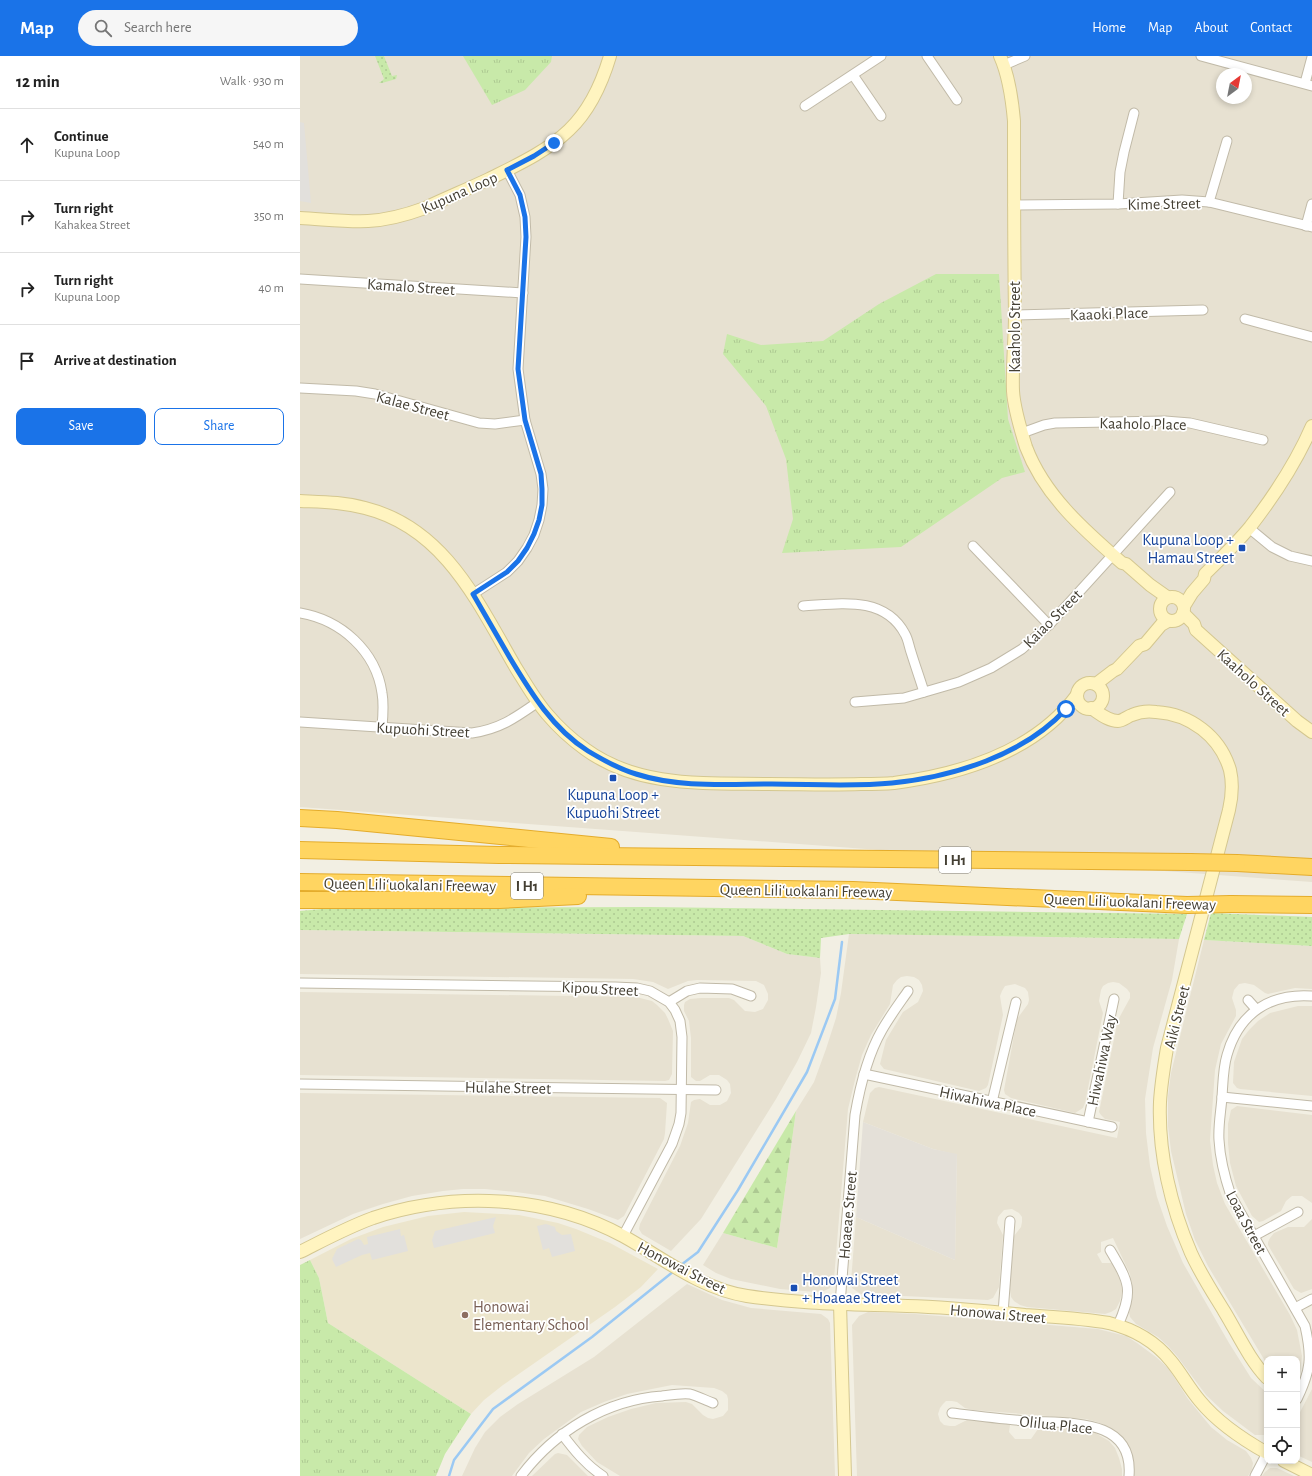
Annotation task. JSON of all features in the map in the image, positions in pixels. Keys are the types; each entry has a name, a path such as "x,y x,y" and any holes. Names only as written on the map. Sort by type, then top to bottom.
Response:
{"highway":[{"path":"300,818 337,820 720,858"},
{"name":"Queen Liliʻuokalani Freeway","path":"300,850 499,855 720,858 1190,862 1312,867"},
{"name":"Queen Liliʻuokalani Freeway","path":"300,882 853,890 1187,905 1231,904 1312,906"},
{"path":"300,900 499,900 753,889"}],"street":[{"name":"Kupuna Loop","path":"300,218 367,221 388,219 406,215 425,208 534,156 554,143 570,129 592,99 600,84 610,56"},
{"path":"805,106 881,56"},
{"path":"927,56 957,100"},
{"path":"1002,61 1025,56"},
{"path":"1207,57 1308,84 1312,58"},
{"name":"Kaaholo Street","path":"1002,61 1012,99 1014,121 1013,392 1022,433 1027,448 1038,471 1052,494 1069,514 1117,559 1126,564 1150,585 1191,628 1196,630 1297,721 1312,732"},
{"path":"853,75 881,116"},
{"path":"1118,204 1120,172 1134,113"},
{"path":"1209,202 1227,141"},
{"path":"473,594 507,572 518,561 530,541 539,520 542,505 541,474 525,420 518,369 526,237 525,217 520,195 507,170"},
{"name":"Kime Street","path":"1014,205 1118,204 1182,200 1209,202 1309,226"},
{"path":"1309,226 1312,204"},
{"name":"Kamalo Street","path":"300,279 523,293"},
{"name":"Kaaoki Place","path":"1014,315 1203,310"},
{"path":"1245,318 1312,337"},
{"name":"Kalae Street","path":"300,388 356,391 375,394 479,423 495,424 525,420"},
{"name":"Kaaholo Place","path":"1022,433 1044,425 1055,423 1165,421 1190,423 1263,440"},
{"path":"300,501 342,503 367,508 390,517 413,529 433,544 451,562 473,594 546,714 565,734 587,750 611,764 636,774 661,780 691,783 892,783 941,775 989,760 1013,749 1087,708 1094,708 1100,693 1116,673 1117,669 1139,646 1145,644 1172,609 1192,592 1204,579 1205,574 1249,528 1308,445 1312,426"},
{"name":"Kaiao Street","path":"854,702 904,698 959,682 991,668 1022,649 1117,559 1170,492"},
{"path":"1249,528 1272,547 1290,556 1312,561"},
{"path":"973,546 1048,625"},
{"path":"803,606 859,604 875,608 890,616 906,635 924,692"},
{"path":"300,613 323,619 336,626 358,643 367,654 379,680 382,693 384,707 382,727"},
{"path":"1045,730 1048,725 1061,714 1077,695 1080,689 1085,684 1092,683 1100,693 1110,711 1124,719"},
{"path":"1077,695 1078,702 1087,708"},
{"name":"Kupuohi Street","path":"300,722 472,733 485,731 510,721 538,702"},
{"name":"Aiki Street","path":"1087,708 1111,719 1120,721 1133,714 1154,712 1167,713 1190,720 1201,728 1218,745 1230,770 1232,784 1229,810 1167,1048 1162,1075 1160,1134 1168,1184 1191,1254 1252,1358 1264,1374"},
{"name":"Kipou Street","path":"300,983 637,988 650,991 669,1002 680,1021 682,1037 681,1113 676,1136 623,1236"},
{"path":"669,1002 687,991 700,988 732,989 751,996"},
{"name":"Hoaeae Street","path":"845,1476 840,1304 856,1115 864,1074 871,1054 882,1030 908,991"},
{"name":"Loaa Street","path":"1300,1393 1311,1362 1310,1346 1305,1326 1231,1196 1223,1174 1219,1138 1224,1069 1227,1054 1243,1023 1256,1009 1272,1001 1291,997 1312,996"},
{"name":"Hiwahiwa Way","path":"1088,1122 1114,998"},
{"path":"1248,1000 1256,1009"},
{"path":"992,1102 1016,1002"},
{"name":"Hiwahiwa Place","path":"864,1074 1112,1127"},
{"name":"Hulahe Street","path":"300,1084 716,1090"},
{"path":"1222,1097 1312,1106"},
{"name":"Honowai Street","path":"300,1252 349,1228 372,1219 418,1206 462,1201 506,1202 543,1208 583,1219 623,1236 693,1276 716,1287 747,1296 840,1304 910,1306 1003,1313 1098,1321 1118,1325 1135,1332 1160,1348 1200,1401 1214,1415 1246,1442 1264,1451"},
{"path":"1254,1236 1298,1212"},
{"path":"1003,1313 1010,1221"},
{"path":"1110,1250 1124,1273 1127,1283 1127,1297 1123,1315 1118,1325"},
{"path":"1295,1308 1312,1299"},
{"path":"521,1476 543,1450 562,1434 586,1418 608,1408 630,1401 651,1397 688,1394 712,1402"},
{"name":"Olilua Place","path":"952,1413 1026,1421 1086,1424 1100,1428 1112,1435 1122,1445 1130,1468 1129,1476"},
{"path":"562,1434 579,1456 603,1476"},
{"path":"1255,1476 1264,1459"},
{"path":"1290,1464 1312,1475"}],"shaded area":[{"name":"Kupuna Loop + Kupuohi Street","path":"300,56 1312,56 1312,882 300,807"},
{"path":"300,122 304,123 311,203 300,201"},
{"path":"300,930 743,936 787,954 820,958 821,973 811,1033 797,1062 776,1099 701,1219 671,1251 642,1234 639,1229 640,1224 680,1146 688,1123 691,1102 700,1099 710,1105 720,1105 727,1101 731,1093 730,1084 719,1075 710,1075 700,1081 696,1081 691,1077 691,1038 689,1021 684,1011 685,1002 690,999 701,998 729,998 734,1000 745,1011 755,1012 763,1009 768,1000 768,994 764,985 756,981 697,980 688,981 668,989 653,982 633,979 300,974"},
{"path":"849,934 1179,939 1172,980 1153,1048 1145,1099 1146,1133 1150,1166 1157,1197 1167,1226 1183,1263 1251,1378 1264,1390 1264,1435 1255,1435 1223,1411 1206,1395 1168,1346 1158,1337 1136,1324 1130,1317 1129,1312 1133,1295 1130,1274 1113,1238 1101,1242 1101,1252 1097,1254 1102,1263 1112,1263 1116,1267 1120,1278 1122,1291 1120,1301 1116,1309 1105,1314 1027,1307 1014,1301 1011,1297 1010,1290 1013,1239 1021,1227 1022,1217 1019,1213 1012,1209 1004,1210 998,1217 997,1223 1003,1235 999,1287 993,1298 988,1300 861,1294 852,1288 851,1282 856,1217 955,1260 957,1155 933,1149 863,1122 870,1093 875,1088 879,1087 1117,1138 1120,1122 1105,1119 1099,1112 1118,1020 1130,998 1130,993 1119,983 1108,983 1103,986 1101,990 1099,1001 1103,1013 1085,1103 1083,1108 1075,1113 1011,1098 1005,1094 1004,1090 1017,1019 1028,1004 1029,1000 1028,992 1025,988 1015,984 1005,986 1000,996 1003,1015 988,1085 986,1088 979,1091 884,1069 880,1064 886,1040 903,1012 918,1002 923,991 919,980 914,977 901,977 893,985 890,1004 871,1035 862,1055 848,1109 834,1279 830,1288 824,1291 815,1292 780,1289 731,1279 716,1273 703,1265 723,1233 777,1248 796,1111 814,1082 836,1018"},
{"path":"1204,940 1312,946 1312,989 1295,988 1268,994 1254,985 1245,983 1239,984 1234,990 1232,998 1236,1010 1236,1016 1221,1044 1215,1070 1210,1140 1217,1183 1225,1204 1290,1315 1297,1330 1302,1356 1300,1374 1300,1356 1264,1356 1264,1359 1208,1266 1195,1240 1186,1214 1171,1151 1168,1126 1168,1096 1171,1073"},
{"path":"300,992 636,997 652,1001 665,1013 668,1019 673,1031 672,1074 669,1080 665,1081 300,1075"},
{"path":"1298,1006 1312,1006 1312,1096 1237,1088 1233,1083 1234,1062 1242,1039 1258,1021 1270,1013"},
{"path":"300,1093 660,1098 667,1103 665,1133 664,1139 624,1216 618,1220 545,1196 485,1189 463,1189 412,1196 383,1204 353,1214 300,1239"},
{"path":"1237,1106 1312,1115 1312,1203 1302,1196 1292,1196 1286,1201 1281,1211 1263,1221 1259,1222 1252,1216 1236,1186 1230,1163 1228,1124 1231,1110"},
{"path":"863,1122 933,1149 957,1154 955,1260 856,1217"},
{"name":"Honowai Elementary School","path":"464,1212 519,1215 558,1223 610,1243 658,1269 641,1287 615,1307 503,1385 484,1400 471,1414 328,1323 319,1278 310,1260 351,1239 383,1227 428,1216"},
{"path":"496,1217 493,1226 495,1233 434,1248 432,1240 435,1231"},
{"path":"1312,1219 1312,1289 1301,1293 1294,1289 1268,1245 1268,1242 1274,1233 1288,1227 1304,1227"},
{"path":"546,1224 555,1227 556,1231 562,1235 571,1234 575,1251 552,1257 549,1248 543,1250 537,1226"},
{"path":"400,1229 401,1236 404,1235 408,1251 372,1260 370,1253 336,1267 332,1259 337,1249 358,1239 361,1240 364,1245 368,1244 367,1237"},
{"path":"687,1284 722,1300 751,1308 821,1314 828,1319 830,1323 835,1476 620,1476 597,1462 582,1446 578,1439 579,1435 587,1427 608,1417 631,1409 656,1403 686,1402 692,1404 703,1415 713,1419 723,1416 728,1410 727,1395 722,1391 714,1388 672,1385 627,1394 581,1412 544,1439 529,1453 512,1476 462,1476 475,1448 485,1432 500,1417 518,1404 594,1357"},
{"path":"868,1312 915,1314 1098,1329 1126,1336 1156,1357 1169,1369 1188,1399 1211,1427 1227,1440 1246,1451 1253,1463 1252,1470 1248,1476 1133,1476 1133,1463 1130,1453 1120,1437 1109,1427 1097,1422 1086,1419 973,1410 965,1408 957,1402 946,1401 940,1408 938,1414 940,1421 944,1425 955,1426 967,1420 1008,1423 1010,1425 1009,1432 1015,1439 1031,1439 1038,1429 1043,1426 1092,1431 1109,1441 1115,1448 1122,1469 1122,1476 857,1476 852,1325 859,1316"},
{"path":"1312,1389 1312,1462 1300,1456 1300,1412"},
{"path":"558,1453 567,1455 588,1476 532,1476 555,1454"},
{"path":"1270,1468 1277,1468 1294,1476 1262,1476"}],"green space":[{"path":"375,56 384,56 392,76 397,75 396,79 379,83 384,79"},
{"path":"463,56 552,56 551,62 525,90 492,105"},
{"path":"936,274 999,274 1008,419 1025,472 1002,478 901,547 782,553 793,519 786,459 766,406 723,354 727,334 761,345 823,341 879,304"},
{"path":"649,907 1187,914 1179,939 849,934 821,938 820,958 787,954 743,936 300,930 300,911 333,908"},
{"path":"1211,913 1312,917 1312,946 1204,940"},
{"path":"796,1111 777,1248 723,1233"},
{"path":"310,1260 319,1278 328,1323 471,1414 445,1454 436,1476 300,1476 300,1265"}],"waterway":[{"path":"681,1265 698,1252 738,1190 807,1072 835,999 842,942"},
{"path":"449,1476 454,1460 493,1409 592,1337 674,1271"}],"place":[{"name":"Kupuna Loop + Hamau Street","path":"1242,548"},
{"name":"Kupuna Loop + Kupuohi Street","path":"613,778"},
{"name":"Honowai Street + Hoaeae Street","path":"794,1288"},
{"name":"Honowai Elementary School","path":"465,1315"}],"route":[{"path":"554,143 534,156 507,170 520,195 525,217 526,237 518,369 525,420 541,474 542,505 534,534 518,561 507,572 473,594 530,692 546,714 565,734 587,750 611,764 636,774 661,780 691,783 842,784 892,783 941,775 989,760 1033,738 1045,730 1048,725 1066,709"}]}
